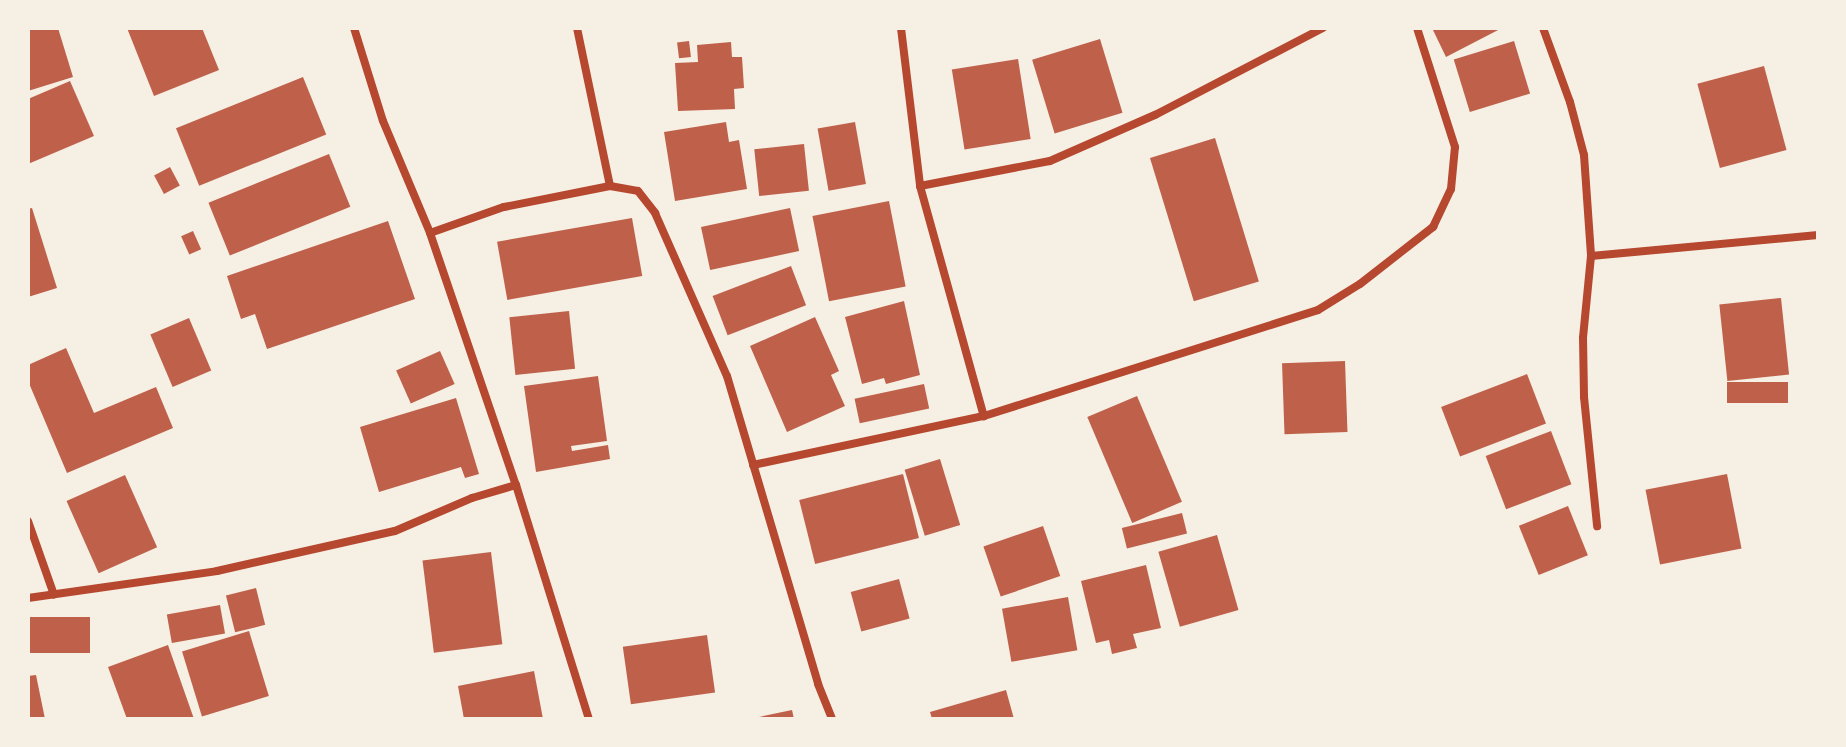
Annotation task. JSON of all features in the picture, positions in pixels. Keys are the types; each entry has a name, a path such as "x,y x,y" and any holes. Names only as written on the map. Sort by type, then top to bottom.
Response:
{"street":[{"path":"354,28 383,121 430,233 516,485 589,719"},
{"path":"577,28 610,186"},
{"path":"901,28 920,186 984,416"},
{"path":"920,186 1050,161 1155,115 1323,28"},
{"path":"753,465 984,416 1318,310 1360,284 1433,227 1451,189 1455,147 1417,28"},
{"path":"1543,28 1570,102 1584,155 1591,256 1583,338 1584,397 1597,526"},
{"path":"430,233 504,207 610,186 638,191 655,213 727,376 818,684 832,719"},
{"path":"1591,256 1818,235"},
{"path":"28,598 217,571 395,531 472,498 516,485"},
{"path":"28,521 54,595"}],"building":[{"path":"58,28 73,77 28,91 28,29"},
{"path":"127,28 202,28 219,70 154,96"},
{"path":"1432,28 1502,28 1446,57"},
{"path":"1100,39 1123,113 1055,133 1032,60"},
{"path":"689,41 691,57 679,58 677,42"},
{"path":"1514,41 1530,94 1470,112 1454,59"},
{"path":"731,42 732,57 742,57 744,88 734,89 735,109 678,111 675,63 698,62 697,45"},
{"path":"1018,59 1031,139 964,149 952,69"},
{"path":"1764,66 1787,150 1720,168 1697,84"},
{"path":"303,77 326,134 199,186 176,128"},
{"path":"70,81 94,136 28,164 28,99"},
{"path":"726,122 729,142 739,140 747,189 675,201 664,132"},
{"path":"855,122 866,184 829,191 818,129"},
{"path":"1215,138 1259,281 1194,301 1150,158"},
{"path":"804,144 809,191 759,196 754,149"},
{"path":"329,154 350,207 230,256 208,203"},
{"path":"170,167 180,186 164,194 154,175"},
{"path":"889,201 906,286 829,301 812,216"},
{"path":"32,208 57,288 28,297 28,209"},
{"path":"790,208 799,251 710,270 701,227"},
{"path":"632,218 642,276 507,300 497,242"},
{"path":"388,221 415,299 267,349 255,314 241,319 227,276"},
{"path":"193,231 201,249 189,255 181,236"},
{"path":"791,266 806,305 728,335 713,296"},
{"path":"1781,298 1789,375 1727,381 1719,304"},
{"path":"904,301 920,375 886,384 884,378 862,384 845,317"},
{"path":"569,311 575,369 515,375 509,317"},
{"path":"815,317 839,371 831,375 845,406 787,432 750,346"},
{"path":"189,318 211,370 173,387 150,334"},
{"path":"66,348 94,413 156,387 173,428 67,473 28,381 28,365"},
{"path":"440,351 455,384 411,403 396,371"},
{"path":"1345,361 1347,432 1285,434 1282,363"},
{"path":"1527,374 1546,423 1460,456 1441,407"},
{"path":"598,376 607,441 571,446 572,451 608,445 610,459 536,472 524,386"},
{"path":"1727,382 1788,382 1788,403 1727,403"},
{"path":"924,384 929,408 860,423 855,399"},
{"path":"1137,396 1182,502 1132,523 1087,417"},
{"path":"456,398 479,474 465,478 461,467 379,492 360,427"},
{"path":"1551,431 1571,484 1506,509 1486,456"},
{"path":"940,459 960,525 925,536 905,470"},
{"path":"903,474 919,538 815,564 799,500"},
{"path":"1727,474 1742,549 1660,564 1646,490"},
{"path":"125,475 157,547 99,573 67,501"},
{"path":"1568,506 1588,555 1539,575 1519,526"},
{"path":"1182,513 1187,533 1127,548 1122,528"},
{"path":"1043,526 1060,576 1001,597 983,547"},
{"path":"1217,535 1238,610 1180,627 1158,552"},
{"path":"491,552 502,644 434,653 423,560"},
{"path":"1146,565 1161,628 1133,634 1137,648 1112,654 1109,640 1096,643 1081,581"},
{"path":"899,579 910,619 861,632 851,592"},
{"path":"256,588 265,625 235,632 226,595"},
{"path":"1068,597 1077,650 1011,662 1002,609"},
{"path":"220,605 225,634 172,643 167,614"},
{"path":"28,617 90,617 90,653 28,653"},
{"path":"249,631 269,696 202,716 182,651"},
{"path":"707,635 715,692 631,704 623,647"},
{"path":"168,645 194,719 127,719 108,667"},
{"path":"534,671 543,719 464,719 458,686"},
{"path":"36,675 45,719 28,719 28,676"},
{"path":"1006,690 1014,719 932,719 930,712"},
{"path":"792,710 794,719 754,719 754,718"}]}
